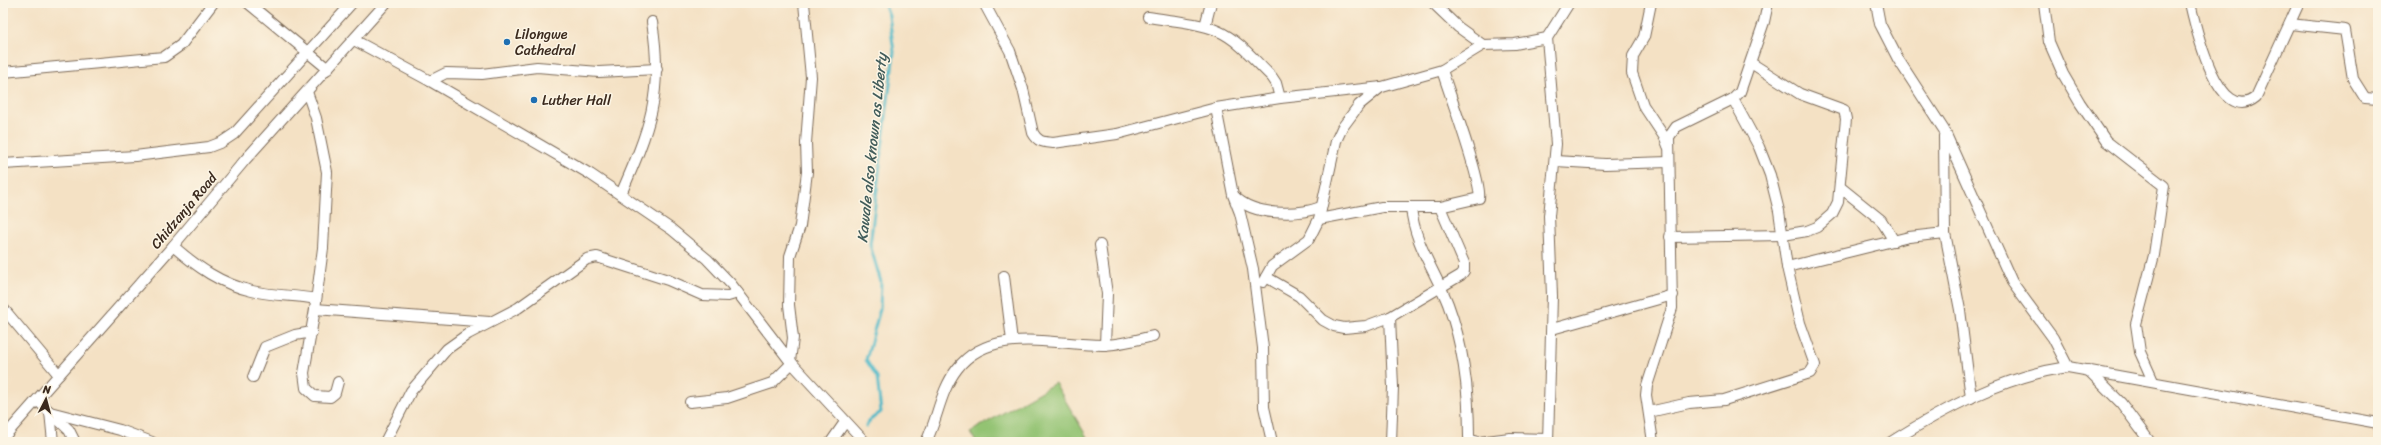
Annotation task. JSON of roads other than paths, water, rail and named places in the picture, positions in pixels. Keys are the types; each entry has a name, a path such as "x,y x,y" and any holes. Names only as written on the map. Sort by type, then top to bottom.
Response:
{"street":[{"path":"3,72 164,57 181,46 214,3"},
{"path":"248,3 328,69"},
{"path":"3,164 135,156 209,147 222,142 234,134 352,3"},
{"name":"Chidzanja Road","path":"3,438 173,246 245,160 308,92 386,3"},
{"path":"690,402 727,398 772,383 791,362 793,338 789,305 790,256 800,226 807,172 806,143 811,77 804,3"},
{"path":"984,3 1010,51 1023,89 1033,133 1036,139 1042,142 1083,139 1117,134 1216,108 1280,98 1382,87 1442,70 1483,45 1515,44 1547,38"},
{"path":"1204,26 1211,3"},
{"path":"1433,3 1458,27 1483,45"},
{"path":"1411,208 1415,234 1450,310 1461,350 1469,394 1470,440 1479,442 1500,438 1548,441 1552,329 1549,216 1556,162 1556,144 1547,38 1569,3"},
{"path":"1651,3 1644,37 1633,56 1632,73 1643,105 1665,138 1668,148"},
{"path":"1653,442 1647,386 1669,320 1673,295 1670,237 1669,137 1676,127 1733,99 1740,92 1751,63 1768,3"},
{"path":"1876,3 1880,24 1898,59 1944,130 2012,282 2053,338 2068,368"},
{"path":"2044,3 2049,42 2064,74 2080,102 2106,141 2164,186 2154,255 2136,324 2140,352 2153,381"},
{"path":"2190,3 2203,49 2219,88 2229,97 2241,103 2249,102 2256,97 2290,24 2298,3"},
{"path":"1148,17 1204,26 1231,39 1266,71 1276,83 1280,98"},
{"path":"622,194 652,116 657,69 652,22"},
{"path":"2290,24 2345,30 2356,87 2365,98 2378,100"},
{"path":"354,40 430,81 622,194 692,246 738,293 791,362 865,442"},
{"path":"1670,237 1783,235 1807,231 1817,227 1836,209 1840,187 1846,119 1844,110 1800,94 1751,63"},
{"path":"430,81 446,73 482,74 537,66 599,72 657,69"},
{"path":"1319,219 1382,208 1440,207 1476,200 1479,195 1471,160 1442,70"},
{"path":"1257,294 1272,266 1309,239 1319,219 1336,141 1342,128 1359,105 1382,87"},
{"path":"308,92 318,125 327,172 323,248 312,332 306,356 304,373 306,388 315,396 330,397 335,393 338,382"},
{"path":"1649,412 1689,404 1724,400 1810,373 1814,370 1816,361 1800,323 1787,267 1777,204 1765,160 1733,99"},
{"path":"1216,108 1233,195 1248,249 1257,294 1263,348 1264,407 1272,442"},
{"path":"1944,130 1945,233 1960,310 1971,398"},
{"path":"1556,162 1618,164 1669,162"},
{"path":"1840,187 1881,220 1894,241"},
{"path":"1233,195 1245,204 1280,213 1311,211 1321,207"},
{"path":"1266,277 1299,296 1323,320 1334,326 1344,328 1366,326 1390,317 1461,275 1465,267 1440,207"},
{"path":"1787,267 1894,241 1945,233"},
{"path":"1100,245 1107,294 1105,345"},
{"path":"173,246 210,276 235,287 254,292 316,304 490,322"},
{"path":"385,442 411,391 448,349 468,334 518,308 592,257 668,280 702,295 728,296 738,293"},
{"path":"1004,276 1012,341"},
{"path":"1552,329 1673,295"},
{"path":"3,308 59,375"},
{"path":"1390,317 1394,387 1391,442"},
{"path":"253,377 265,347 295,335 312,332"},
{"path":"926,442 943,393 958,368 977,352 1000,343 1012,341 1105,345 1153,336"},
{"path":"1891,442 1971,398 2028,376 2068,368 2153,381 2378,422"},
{"path":"2088,370 2121,404 2150,442"},
{"path":"37,400 68,430 75,442"},
{"path":"50,412 53,442"},
{"path":"50,412 120,430 152,442"},
{"path":"831,442 845,422"}],"waterway":[{"name":"Kawale also known as Liberty","path":"866,427 870,420 881,412 877,377 866,360 880,309 881,282 870,245 894,52 889,16 884,3"}],"place":[{"name":"Lilongwe Cathedral","path":"507,42"},
{"name":"Luther Hall","path":"534,100"}]}
